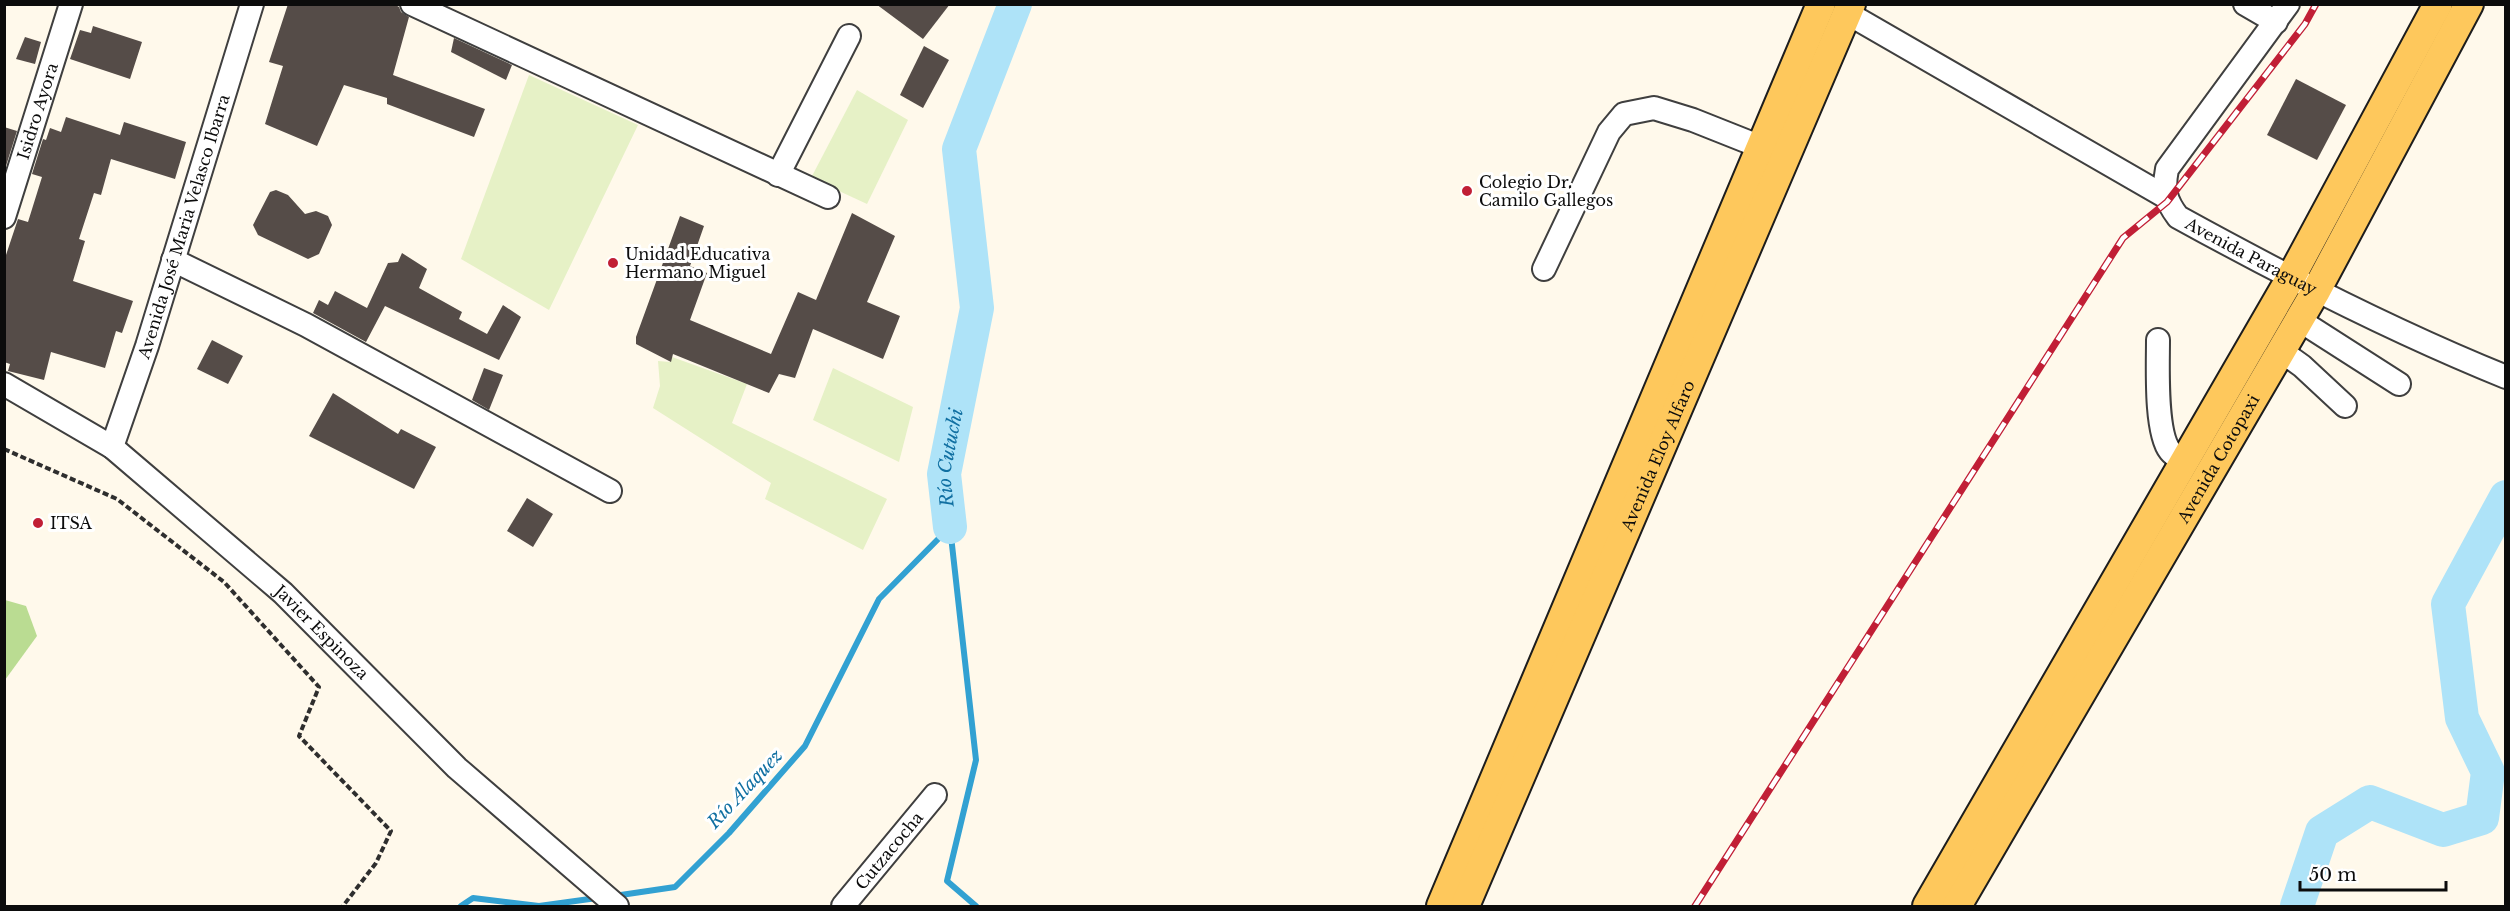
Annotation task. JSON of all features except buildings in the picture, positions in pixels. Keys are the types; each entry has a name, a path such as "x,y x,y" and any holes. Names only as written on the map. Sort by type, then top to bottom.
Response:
{"main road":[{"name":"Avenida Cotopaxi","path":"1927,906 2290,279 2438,4"},
{"name":"Avenida Cotopaxi","path":"1957,906 2316,291 2469,4"},
{"name":"Avenida Eloy Alfaro","path":"1441,906 1761,147 1840,7"},
{"name":"Avenida Eloy Alfaro","path":"1465,906 1840,7"}],"street":[{"name":"Isidro Ayora","path":"4,217 71,4"},
{"path":"412,4 828,197"},
{"path":"2166,197 2164,188 2167,169 2282,13 2245,4"},
{"name":"Avenida José Maria Velasco Ibarra","path":"112,447 173,260 249,5"},
{"path":"1840,7 2166,197"},
{"path":"778,175 849,36"},
{"path":"1544,269 1609,132 1624,114 1654,108 1693,120 1761,147"},
{"name":"Avenida Paraguay","path":"2166,197 2178,217 2290,279 2427,345 2505,377"},
{"path":"173,260 306,325 610,490"},
{"path":"2299,320 2400,384"},
{"path":"2158,340 2159,402 2166,441 2170,451 2185,463"},
{"path":"2281,351 2302,366 2345,406"},
{"name":"Javier Espinoza","path":"4,384 112,447 283,593 458,768 617,906"},
{"name":"Cutzacocha","path":"843,906 935,795"}],"path":[{"path":"4,449 117,499 224,582 319,687 299,736 391,831 376,863 343,906"}],"green space":[{"path":"529,75 638,125 549,310 461,259"},
{"path":"857,90 908,120 867,204 811,178"},
{"path":"672,357 747,384 732,423 887,499 863,550 765,499 771,483 653,408 660,386 658,361 670,362"},
{"path":"833,368 913,407 899,462 813,420"},
{"path":"5,600 26,606 37,636 5,680"}],"waterway":[{"name":"Río Cutuchi","path":"950,527 944,474 977,308 959,149 1015,4"},
{"path":"2297,906 2322,832 2370,802 2443,830 2482,818 2488,772 2462,718 2448,604 2506,497"},
{"name":"Río Cutuchi","path":"950,527 976,760 947,881 976,906"},
{"name":"Río Alaquez","path":"614,896 675,887 729,833 805,746 879,599 950,527"},
{"name":"Río Alaquez","path":"461,906 473,898 539,906 597,898"}],"railway":[{"path":"1695,906 2123,238 2167,202 2305,24 2316,4"}],"place":[{"name":"Colegio Dr. Camilo Gallegos","path":"1467,191"},
{"name":"Unidad Educativa Hermano Miguel","path":"613,263"},
{"name":"ITSA","path":"38,523"}]}
